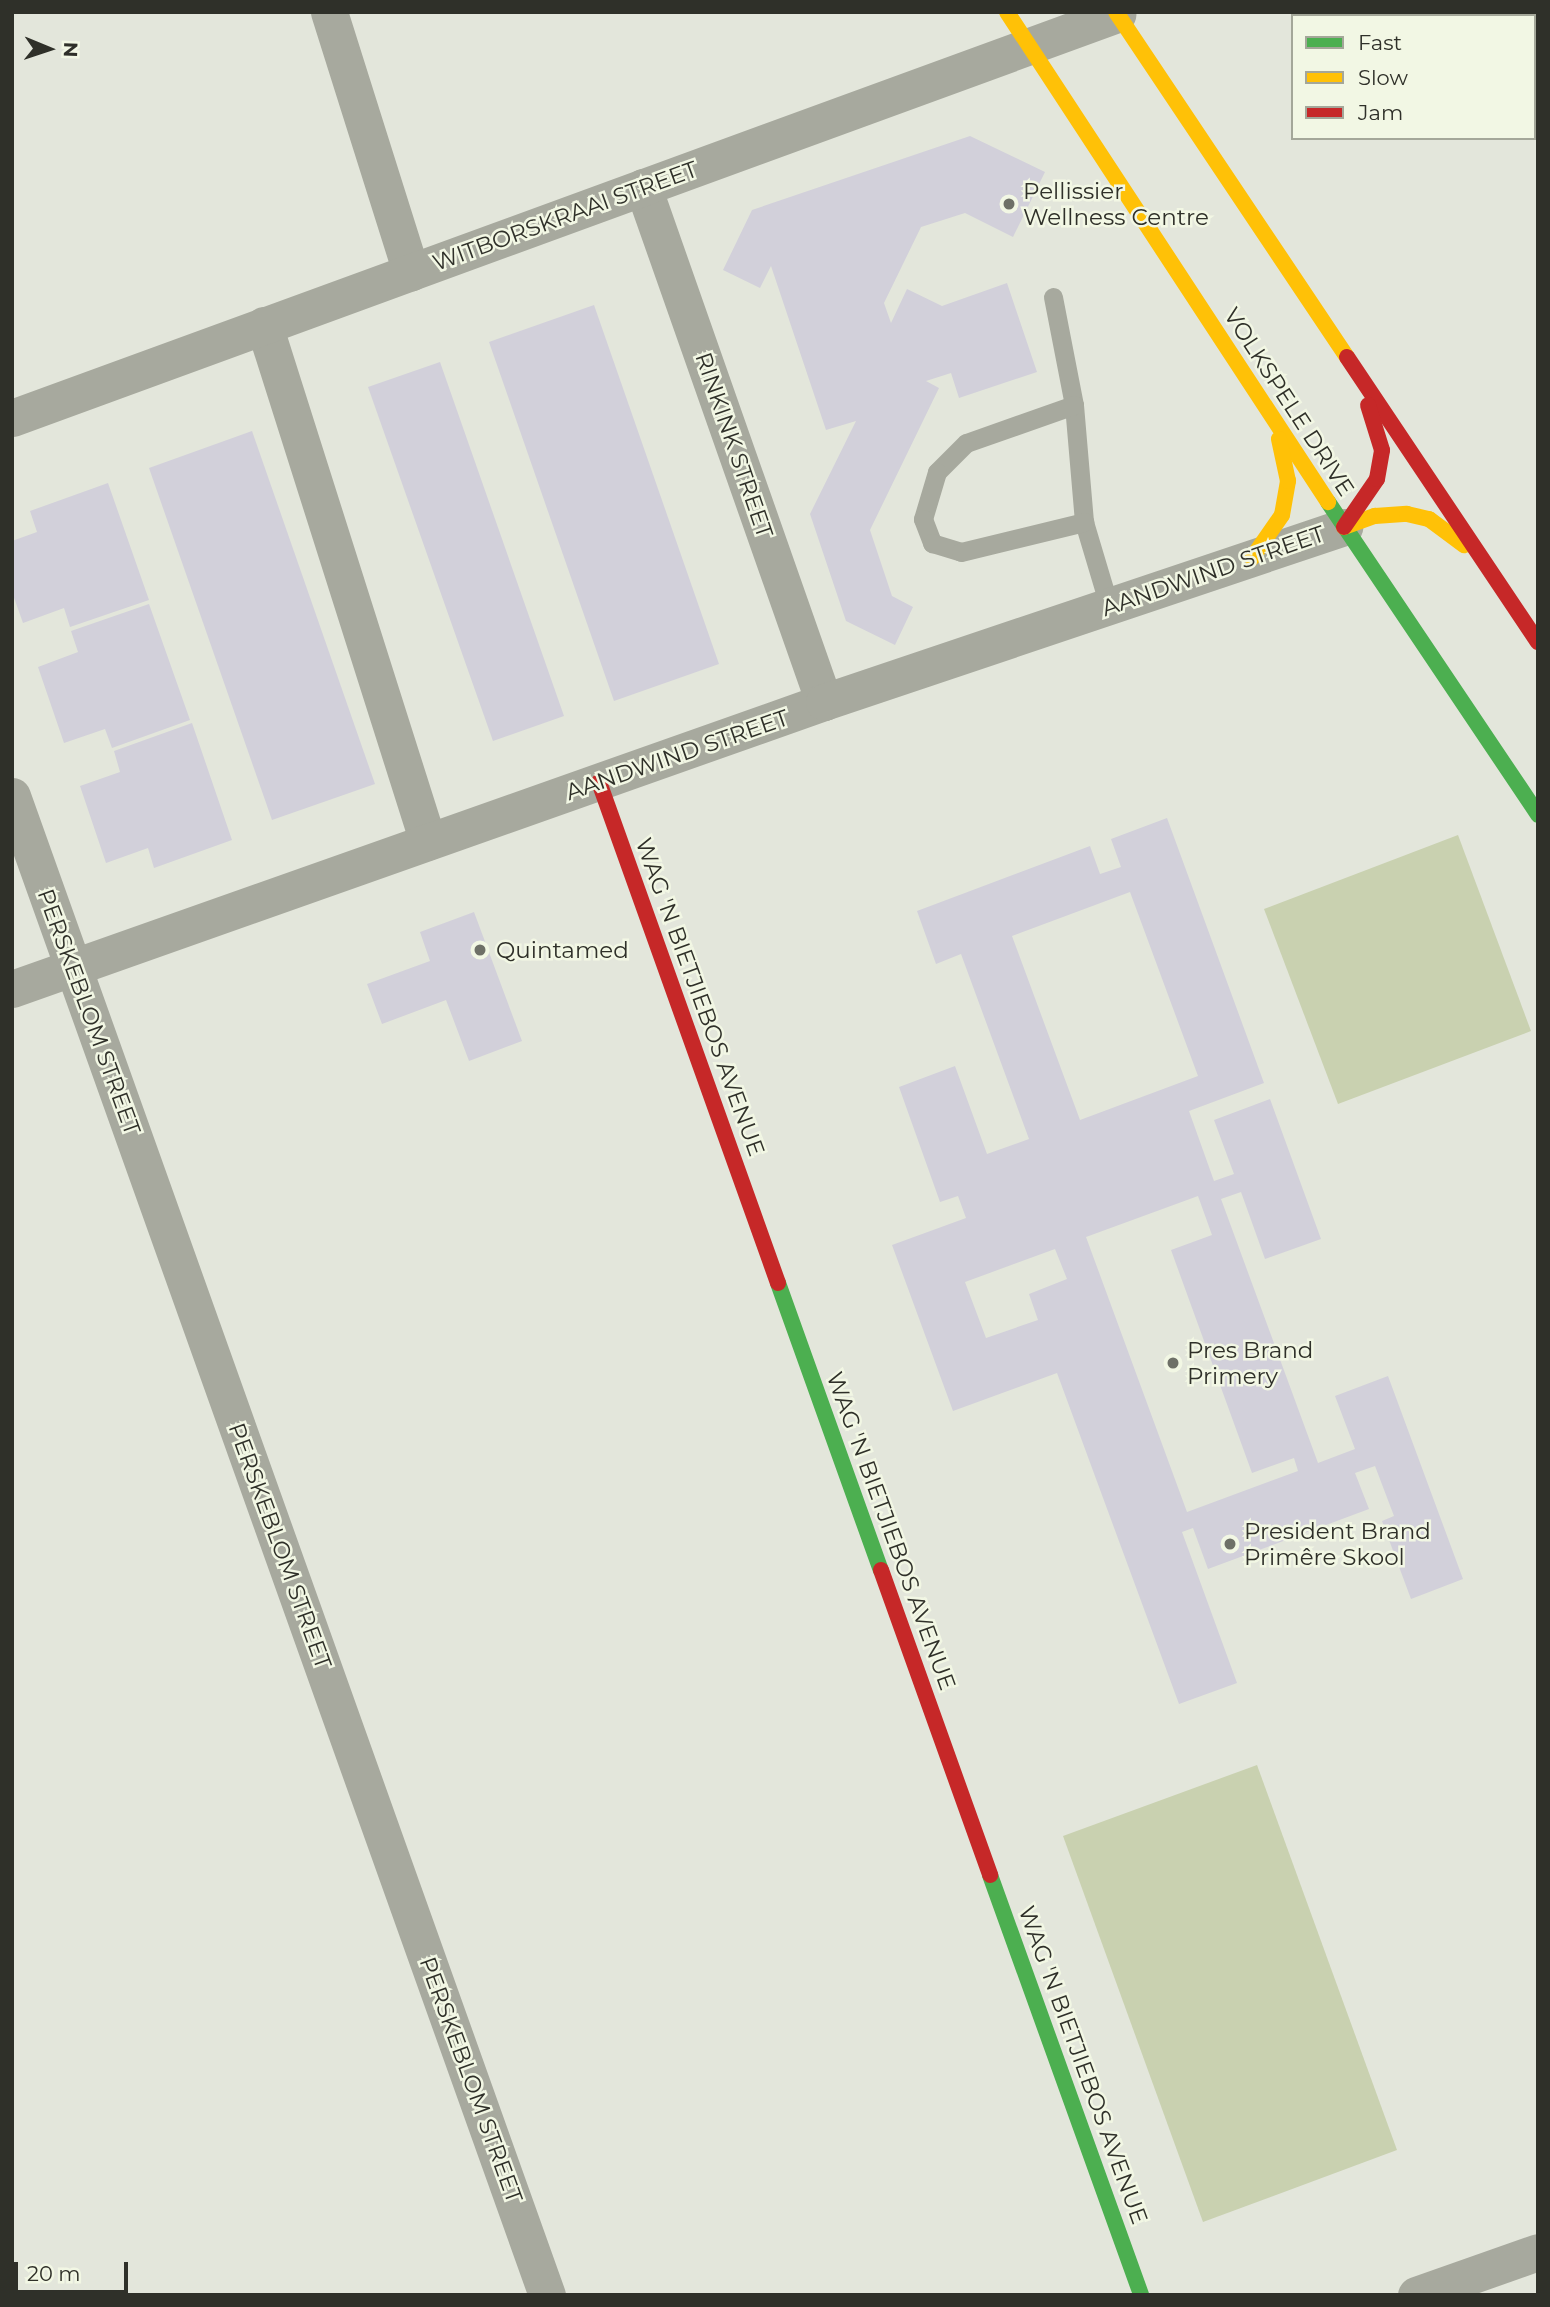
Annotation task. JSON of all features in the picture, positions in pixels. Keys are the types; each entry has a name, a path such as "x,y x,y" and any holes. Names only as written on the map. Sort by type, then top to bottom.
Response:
{"street":[{"path":"329,12 411,272"},
{"name":"VOLKSPELE DRIVE","path":"1007,12 1275,423 1538,815"},
{"path":"1117,13 1538,642"},
{"name":"WITBORSKRAAI STREET","path":"12,418 1117,13"},
{"name":"RINKINK STREET","path":"643,187 824,702"},
{"path":"264,325 428,842"},
{"path":"1344,527 1377,479 1382,450 1357,369"},
{"path":"1252,558 1282,515 1288,481 1275,423"},
{"path":"1344,527 1392,514 1429,519 1482,558"},
{"name":"AANDWIND STREET","path":"12,989 824,702 1344,527"},
{"name":"WAG 'N BIETJIEBOS AVENUE","path":"599,782 1141,2295"},
{"name":"PERSKEBLOM STREET","path":"12,796 538,2292"},
{"path":"1416,2295 1538,2252"}],"lane":[{"path":"1053,297 1074,405 1084,523 1109,606"},
{"path":"1074,405 965,443 937,472 923,519 932,543 961,552 1084,523"}],"green space":[{"path":"1458,835 1531,1031 1338,1104 1264,909"},
{"path":"1257,1765 1397,2150 1203,2222 1063,1836"}],"building":[{"path":"970,136 1045,172 1013,237 965,213 921,227 884,303 891,323 907,289 942,306 1007,283 1037,372 959,398 951,373 926,381 939,388 870,530 892,596 913,607 895,645 846,621 810,514 856,421 826,430 771,266 760,288 723,270 752,210"},
{"path":"594,305 719,664 614,701 489,342"},
{"path":"440,362 564,716 493,741 368,387"},
{"path":"252,431 375,784 272,820 149,468"},
{"path":"108,483 149,600 70,627 64,608 23,623 12,592 12,541 37,532 30,511"},
{"path":"149,604 190,720 112,748 105,729 64,743 38,667 78,652 71,631"},
{"path":"192,723 232,840 154,868 148,848 106,863 80,786 120,772 114,751"},
{"path":"1167,818 1264,1083 1189,1111 1214,1181 1234,1174 1214,1120 1270,1099 1321,1239 1265,1259 1241,1192 1221,1199 1318,1463 1355,1449 1335,1396 1388,1376 1463,1579 1411,1599 1382,1521 1394,1516 1375,1466 1355,1473 1369,1509 1208,1569 1193,1528 1182,1532 1237,1683 1179,1704 1057,1373 953,1411 892,1245 966,1218 958,1196 940,1202 899,1087 955,1066 987,1154 1029,1139 961,954 936,964 917,911 1090,846 1100,874 1121,867 1111,839","holes":["1130,892 1198,1076 1080,1120 1012,936","1198,1196 1212,1235 1171,1250 1252,1473 1294,1458 1298,1471 1187,1512 1086,1237","1055,1249 1067,1279 1029,1294 1038,1320 986,1338 965,1282"]},
{"path":"474,912 522,1041 469,1061 446,1000 382,1024 367,984 430,961 420,932"}],"traffic: fast":[{"path":"1328,502 1538,815"},
{"path":"778,1283 881,1570"},
{"path":"990,1875 1141,2295"}],"traffic: slow":[{"path":"1007,12 1328,502"},
{"path":"1116,12 1347,357"},
{"path":"1252,558 1282,515 1288,481 1279,439"},
{"path":"1344,527 1375,516 1407,514 1429,519 1464,545"}],"traffic: jam":[{"path":"1347,357 1538,642"},
{"path":"1344,527 1377,479 1382,450 1368,405"},
{"path":"599,782 778,1283"},
{"path":"881,1570 990,1875"}],"place":[{"name":"Pellissier Wellness Centre","path":"1009,204"},
{"name":"Quintamed","path":"480,950"},
{"name":"Pres Brand Primery","path":"1173,1363"},
{"name":"President Brand Primêre Skool","path":"1230,1544"}]}
